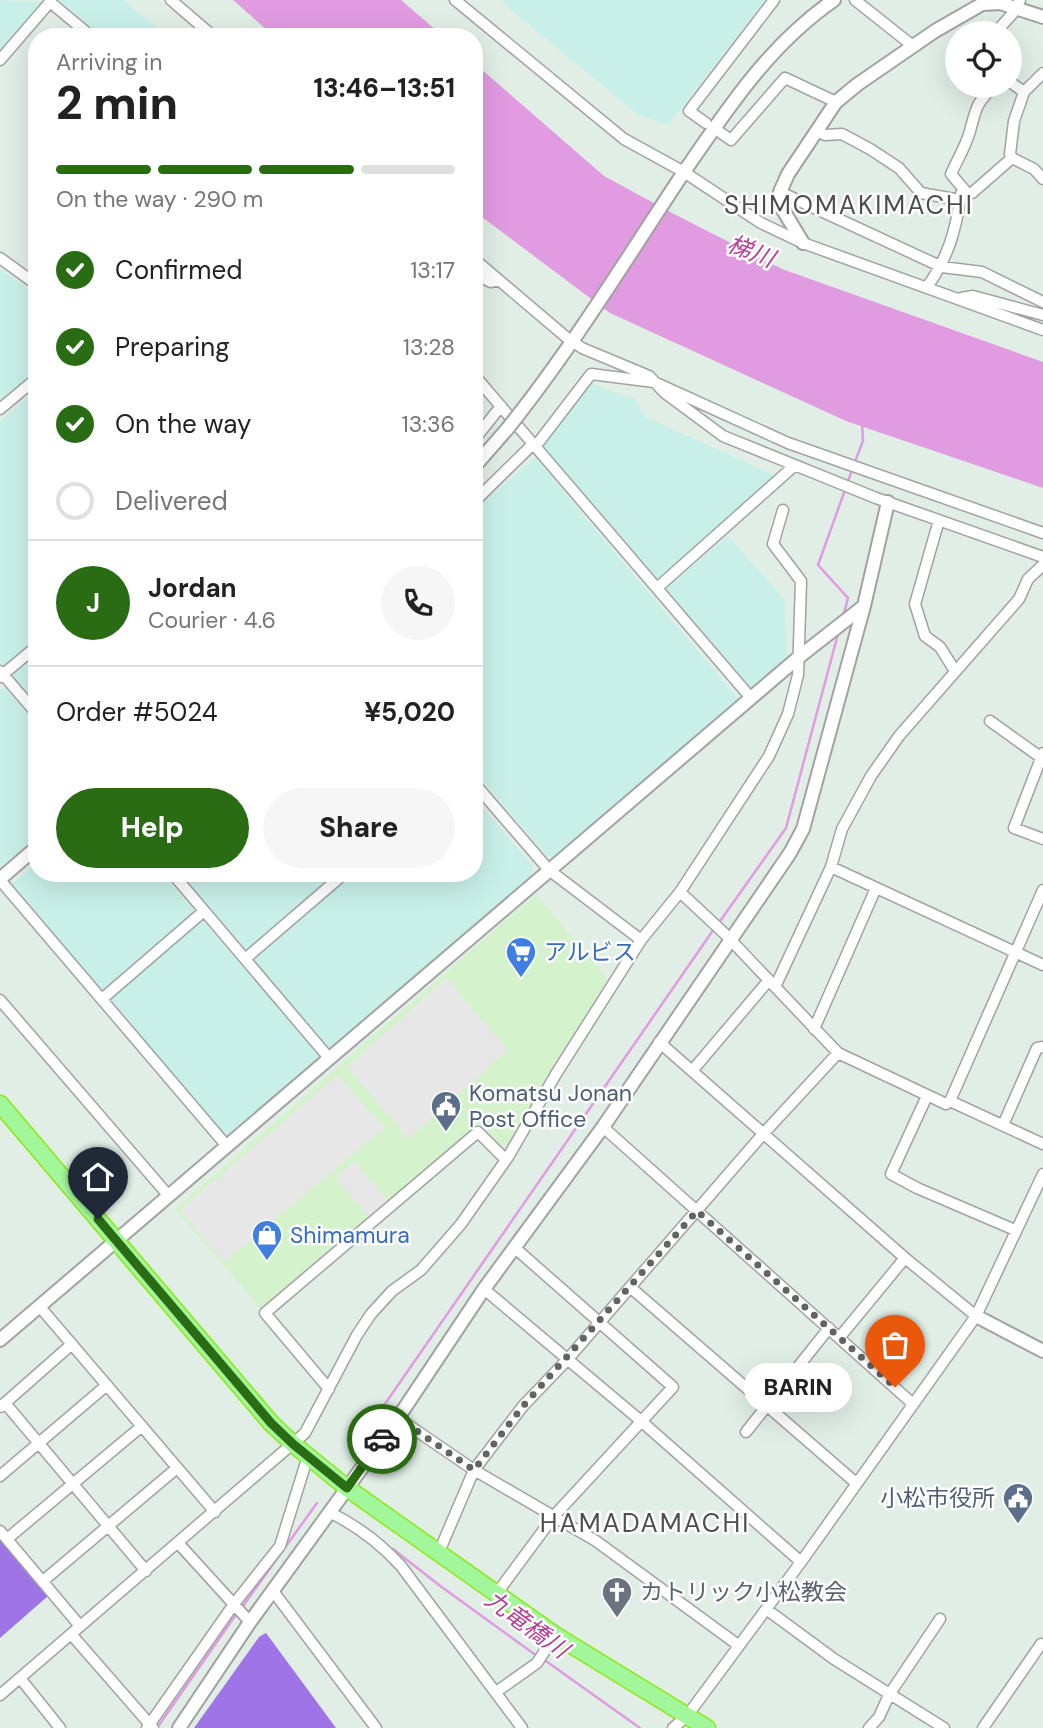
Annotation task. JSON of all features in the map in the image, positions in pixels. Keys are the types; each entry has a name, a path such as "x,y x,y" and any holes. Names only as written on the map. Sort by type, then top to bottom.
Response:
{"highway":[{"path":"0,1104 271,1423 293,1444 347,1488 555,1635 707,1728"}],"street":[{"path":"170,0 203,28"},
{"path":"455,0 624,139 680,178 803,243 1043,330"},
{"path":"706,123 689,111 774,0"},
{"path":"483,457 519,414 572,341 719,120 763,62 834,0"},
{"path":"855,0 913,46"},
{"path":"0,60 49,1 81,28"},
{"path":"803,243 780,205 780,192 788,174 836,102 913,46 963,13 982,4 1018,3 1043,17"},
{"path":"1006,21 1018,3"},
{"path":"1043,73 1024,92 1014,121 1010,153 1012,158 1034,169 1043,178"},
{"path":"721,133 732,140 785,78 836,102"},
{"path":"927,287 942,267 956,232 964,197 951,174 970,131 974,111 982,98"},
{"path":"816,131 825,135 842,134 870,149 899,168 921,192 964,197 1012,158"},
{"path":"780,192 942,267 982,272 1043,302"},
{"path":"0,258 28,278"},
{"path":"483,267 572,341 649,376 665,393 723,436 888,502 1043,557"},
{"path":"483,278 491,282 499,280"},
{"path":"957,298 973,296 1043,314"},
{"path":"483,493 534,445 591,374 654,382 788,443 1043,533"},
{"path":"483,385 751,698"},
{"path":"0,409 28,386"},
{"path":"483,429 501,406"},
{"path":"657,588 793,466"},
{"path":"179,1728 250,1622 398,1418 484,1289 603,1126 728,937 790,853 803,829 864,606 888,502"},
{"path":"0,1695 305,1433 371,1314 392,1291 421,1270 461,1224 506,1160 556,1074 641,940 680,892 769,756 788,714 799,675 801,581 773,544 783,510"},
{"path":"939,520 915,604 925,636 940,647 955,671"},
{"path":"692,1071 772,983 831,867 842,829 871,776 899,736 1019,599 1028,579 1043,565"},
{"path":"1,1336 40,1307 799,657 864,606"},
{"path":"28,653 1,674 28,704"},
{"path":"989,721 1042,757 1014,828 1043,839"},
{"path":"483,793 549,870 641,940"},
{"path":"28,856 0,879 226,1145"},
{"path":"831,867 1043,965"},
{"path":"180,882 329,1058"},
{"path":"245,959 335,882"},
{"path":"814,1029 876,888"},
{"path":"680,892 728,937 838,1053 946,1104 950,1101 1043,890"},
{"path":"102,999 204,911"},
{"path":"0,1000 168,1195"},
{"path":"659,1042 905,1258 976,1316 1043,1350"},
{"path":"1003,1125 1037,1048 1043,1047"},
{"path":"439,1552 474,1470 523,1406 567,1360 763,1134 838,1053"},
{"path":"927,1096 891,1174 1015,1230"},
{"path":"950,1101 1043,1144"},
{"path":"603,1126 913,1404"},
{"path":"329,1389 265,1313 478,1132 506,1160"},
{"path":"673,1728 687,1716 801,1562 976,1316 1043,1174"},
{"path":"497,1593 554,1517 673,1387 515,1248"},
{"path":"839,1338 905,1258"},
{"path":"630,1286 856,1483"},
{"path":"484,1289 642,1422 801,1562"},
{"path":"40,1307 215,1512"},
{"path":"746,1432 828,1328"},
{"path":"72,1344 2,1405 39,1443 146,1571"},
{"path":"0,1476 107,1385"},
{"path":"398,1418 474,1470 623,1558 738,1645"},
{"path":"80,1626 4,1535 74,1485 142,1426"},
{"path":"71,1634 150,1727 233,1604 280,1546 308,1456"},
{"path":"43,1581 177,1468"},
{"path":"329,1512 378,1542 401,1566 522,1728"},
{"path":"179,1544 250,1622"},
{"path":"272,1591 376,1728"},
{"path":"766,1609 889,1695 944,1728"},
{"path":"869,1728 940,1619"},
{"path":"496,1692 537,1663 555,1635"},
{"path":"983,1728 1041,1644"},
{"path":"19,1678 60,1728"}],"shaded area":[{"path":"0,0 42,2 0,51"},
{"path":"60,0 124,0 157,28 93,28"},
{"path":"233,0 401,0 434,28 265,28"},
{"path":"503,0 765,0 668,125 637,114 504,4"},
{"path":"483,71 604,176 674,214 782,269 1043,362 1043,488 846,421 610,313 483,218"},
{"path":"0,269 28,289 28,379 0,402"},
{"path":"590,383 634,399 646,417 774,475 656,581 541,445"},
{"path":"28,398 28,650 6,669 0,661 0,421"},
{"path":"535,458 739,700 554,857 546,855 483,781 483,502"},
{"path":"728,536 785,600 787,656 751,688 665,590"},
{"path":"28,663 28,695 12,676"},
{"path":"4,687 28,715 28,844 0,868 0,691"},
{"path":"483,808 533,866 532,876 328,1049 186,882 483,882"},
{"path":"28,871 28,882 169,882 320,1057 226,1136 12,884"},
{"path":"536,894 607,979 508,1146 500,1147 481,1124 263,1311 175,1209"},
{"path":"446,978 508,1050 409,1139 347,1067"},
{"path":"338,1075 384,1128 224,1262 180,1210"},
{"path":"354,1161 388,1201 369,1217 335,1178"},
{"path":"0,1539 48,1596 0,1638"},
{"path":"266,1633 336,1728 194,1728 259,1637"}],"waterway":[{"path":"854,464 863,441 862,423"},
{"path":"847,484 852,470"},
{"path":"843,617 848,598 818,565 845,490"},
{"path":"718,924 786,828 838,634"},
{"path":"351,1453 714,929"},
{"path":"243,1606 317,1503"},
{"name":"九竜橋川","path":"393,1549 537,1656"},
{"path":"159,1725 235,1616"},
{"name":"九竜橋川","path":"543,1659 640,1728"}],"way so far":[{"path":"382,1439 398,1418 474,1470 523,1406 567,1360 697,1211 895,1387"}],"place":[{"name":"アルビス","path":"521,979"},
{"name":"Komatsu Jonan Post Office","path":"446,1133"},
{"name":"Shimamura","path":"267,1262"},
{"name":"BARIN","path":"895,1387"},
{"name":"小松市役所","path":"1018,1525"},
{"name":"カトリック小松教会","path":"617,1619"}],"district":[{"name":"SHIMOMAKIMACHI","path":"849,205"},
{"name":"HAMADAMACHI","path":"645,1523"}],"route":[{"path":"98,1219 271,1423 347,1488 382,1439"}],"water label":[{"name":"梯川","path":"751,251"}]}
